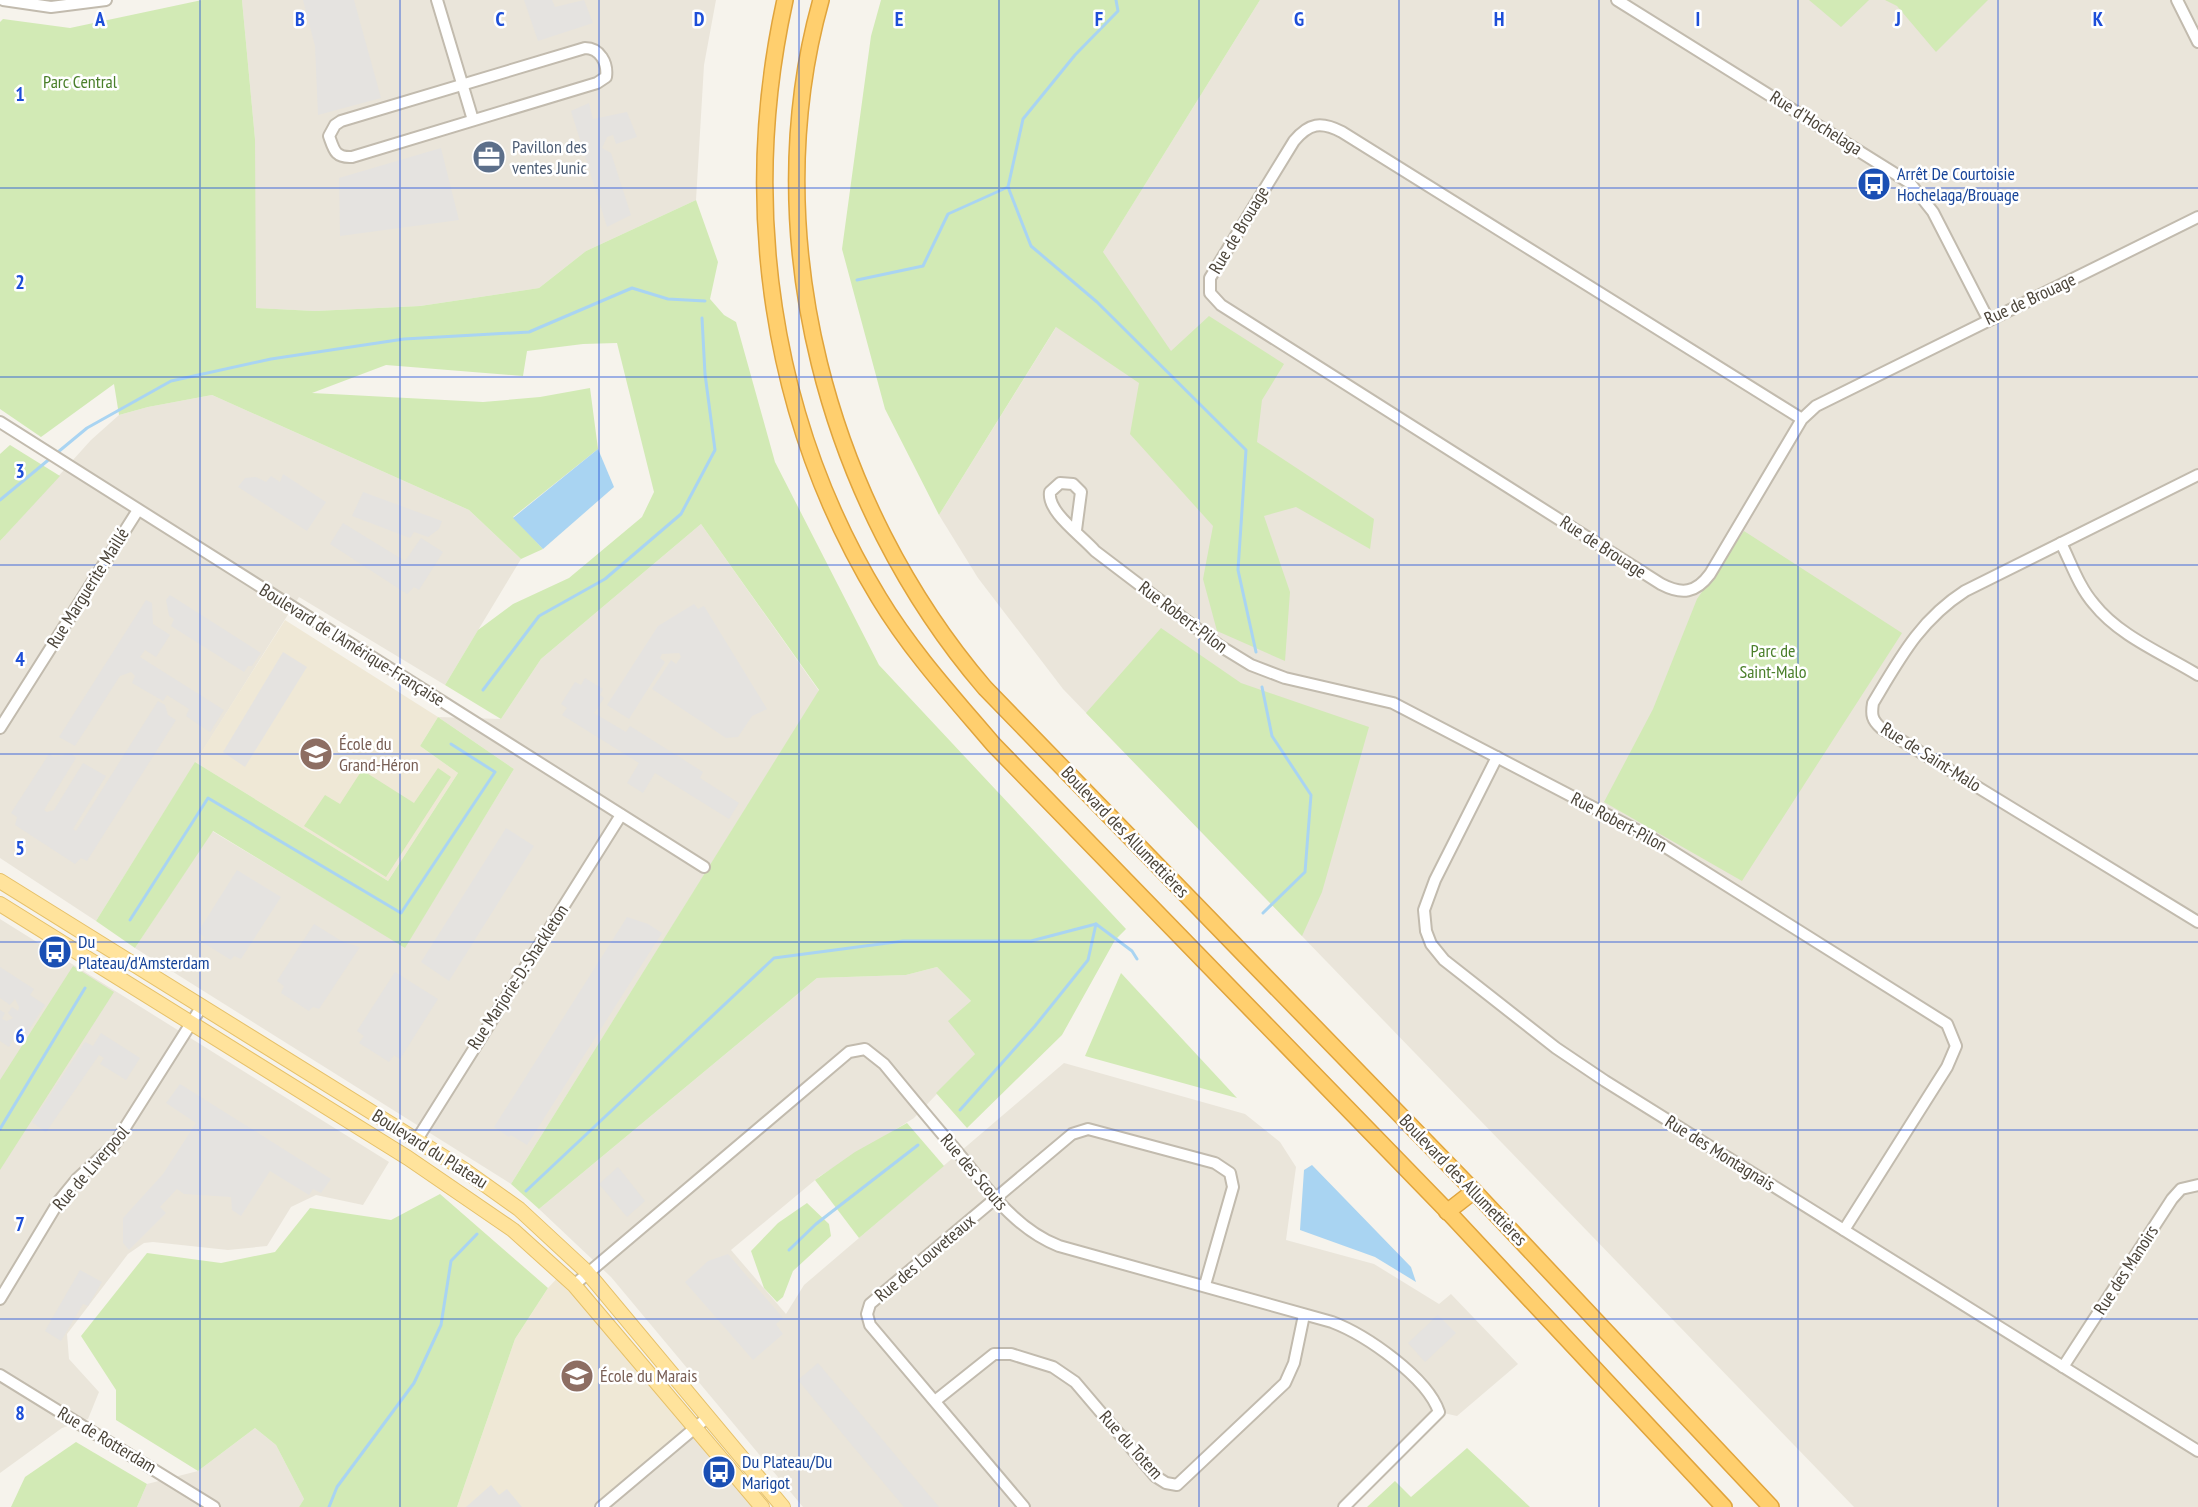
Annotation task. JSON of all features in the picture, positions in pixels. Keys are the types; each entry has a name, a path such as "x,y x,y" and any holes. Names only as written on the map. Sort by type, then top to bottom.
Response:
{"highway":[{"name":"Boulevard des Allumettières","path":"785,0 773,65 765,148 764,227 771,290 782,354 809,448 832,508 880,599 924,663 993,744 1448,1212 1724,1507"},
{"name":"Boulevard des Allumettières","path":"821,0 807,69 798,159 799,224 808,310 829,395 847,451 869,507 899,567 948,642 985,688 1474,1191 1771,1507"},
{"path":"1448,1212 1474,1191"}],"main road":[{"name":"Boulevard du Plateau","path":"0,881 498,1192 545,1231 587,1272 783,1507"},
{"name":"Boulevard du Plateau","path":"0,904 408,1158 513,1230 574,1285 762,1507"}],"street":[{"path":"3,0 51,7 106,0"},
{"path":"436,0 473,120"},
{"name":"Rue d'Hochelaga","path":"1617,0 1910,183 1933,212 1988,319"},
{"path":"2176,0 2198,42"},
{"path":"585,48 593,48 601,54 607,72 606,77 597,83 352,157 338,156 332,145 329,136 341,121 463,84 585,48"},
{"name":"Rue de Brouage","path":"1802,419 1342,132 1322,124 1306,128 1294,141 1210,278 1210,293 1221,305 1661,584 1679,591 1696,589 1710,574 1802,419 1816,406 1988,319 2198,218"},
{"name":"Boulevard de l'Amérique-Française","path":"0,422 704,867"},
{"name":"Rue de Saint-Malo","path":"2198,475 1965,591 1932,615 1920,629 1873,703 1871,713 1874,721 2198,922"},
{"name":"Rue Marguerite Maillé","path":"0,728 138,510"},
{"name":"Rue Robert-Pilon","path":"1076,530 1095,551 1220,646 1251,665 1285,678 1393,703 1657,841 1947,1024 1956,1046 1947,1067 1844,1230"},
{"path":"2061,543 2086,594 2096,607 2139,640 2198,675"},
{"name":"Rue des Montagnais","path":"1497,757 1435,880 1424,910 1426,931 1431,944 1444,960 1556,1048 2198,1451"},
{"name":"Rue Marjorie-D.-Shackleton","path":"416,1141 621,815"},
{"name":"Rue de Liverpool","path":"0,1299 59,1201 76,1179 114,1145 202,1006"},
{"name":"Rue des Scouts","path":"574,1285 849,1052 859,1049 871,1052 884,1064 995,1198 1022,1225 1049,1242 1347,1328 1379,1347 1406,1370 1436,1404 1439,1412 1344,1507"},
{"name":"Rue des Louveteaux","path":"1024,1507 870,1325 867,1319 867,1308 1072,1134 1083,1130 1095,1130 1215,1163 1230,1173 1233,1187 1205,1286"},
{"name":"Rue des Manoirs","path":"2063,1367 2172,1199 2181,1189 2198,1185"},
{"name":"Rue du Totem","path":"935,1401 994,1354 1011,1354 1053,1367 1075,1382 1155,1476 1166,1484 1177,1485 1285,1383 1294,1363 1304,1315"},
{"name":"Rue de Rotterdam","path":"0,1375 214,1507"},
{"path":"601,1507 708,1418"}],"shaded area":[{"path":"242,0 716,0 704,65 696,200 586,251 539,288 420,306 315,311 255,308 255,139"},
{"path":"303,0 354,0 381,98 318,115 315,46"},
{"path":"524,0 552,0 555,7 584,0 593,23 538,41"},
{"path":"1260,0 2198,0 2198,1507 1854,1507 1063,689 978,578 939,515"},
{"path":"589,103 593,119 627,112 637,137 616,144 613,135 607,137 602,148 611,153 631,215 607,227 571,111"},
{"path":"441,148 459,220 340,236 339,178"},
{"path":"212,395 469,510 521,559 445,685 299,597 96,921 0,858 0,541 91,440 119,415"},
{"path":"283,474 326,502 307,531 238,487 245,478 256,477 266,482 271,476 280,482"},
{"path":"363,492 442,521 439,529 428,537 414,532 410,538 352,516"},
{"path":"343,523 405,561 421,538 443,552 419,590 414,587 407,594 330,544"},
{"path":"701,524 819,691 511,1184 135,948 212,831 405,947 514,769 438,717 501,719 541,659"},
{"path":"170,595 261,653 252,666 248,666 244,672 171,626 174,619 169,616 166,600"},
{"path":"146,600 152,603 153,624 170,635 156,657 145,650 140,657 224,710 210,732 186,716 189,709 167,695 163,701 132,683 135,676 131,672 120,676 75,746 59,737"},
{"path":"694,604 698,609 704,606 767,709 752,716 738,737 726,738 652,689 671,660 676,664 681,657 679,653 662,654 660,658 665,662 629,719 607,705 658,626"},
{"name":"École du Grand-Héron","path":"285,620 438,717 420,746 458,773 388,881 195,762"},
{"path":"283,652 307,667 245,767 223,752"},
{"path":"585,678 603,689 600,695 604,698 594,713 626,732 630,726 703,772 700,778 739,803 729,819 655,773 643,793 627,783 639,763 562,715 567,708 561,704 575,682 581,685"},
{"path":"158,701 165,705 168,715 176,720 87,861 81,858 75,864 15,825 17,817 11,813 49,754 54,757 71,754 76,758 44,810 47,812 54,810 83,763 106,776 73,829 76,831"},
{"path":"506,828 534,846 449,981 421,962"},
{"path":"237,870 281,897 241,959 234,956 231,960 202,942 204,937 198,932"},
{"path":"627,917 648,924 662,933 527,1145 511,1135 509,1137 494,1127"},
{"path":"0,919 389,1162 363,1205 316,1195 291,1207 267,1246 228,1250 153,1242 144,1243 128,1254 67,1334 69,1359 99,1392 88,1419 62,1428 0,1473"},
{"path":"314,924 343,942 360,947 319,1009 313,1007 309,1011 281,993 284,986 277,981"},
{"path":"0,967 34,989 30,995 45,1005 20,1044 13,1040 9,1047 0,1041 0,1010 5,1013 2,1019 7,1021 13,1018 8,1013 12,1007 18,1011 19,1007 15,999 10,1005 0,998"},
{"path":"937,967 971,1001 976,1053 914,1118 820,1176 731,1250 786,1314 804,1285 1064,1063 1245,1114 1280,1142 1296,1167 1286,1240 1374,1264 1439,1304 1451,1294 1518,1364 1457,1416 1439,1412 1344,1507 803,1507 611,1277 539,1209 817,978 906,975"},
{"path":"395,972 438,999 400,1059 394,1055 389,1062 359,1043 364,1036 357,1031"},
{"path":"101,1033 140,1058 126,1080 100,1064 104,1058 99,1055 46,1132 32,1122 85,1042 93,1046"},
{"path":"180,1084 331,1179 321,1193 313,1189 309,1195 270,1171 241,1216 232,1210 231,1197 184,1194 177,1189 160,1207 166,1213 129,1250 123,1243 123,1218 163,1174 196,1123 166,1103"},
{"path":"618,1167 645,1201 627,1217 599,1184"},
{"path":"728,1254 783,1318 776,1324 783,1334 753,1360 685,1282 708,1261"},
{"path":"80,1270 102,1282 88,1306 83,1304 61,1341 45,1331"},
{"name":"École du Marais","path":"562,1273 695,1428 601,1507 457,1507 515,1339 548,1288"},
{"path":"1438,1315 1456,1333 1425,1362 1408,1343"},
{"path":"818,1363 939,1507 904,1507 851,1444 798,1380"},
{"path":"255,1428 276,1445 304,1499 299,1507 137,1507 147,1484 198,1471"},
{"path":"695,1428 762,1507 601,1507"},
{"path":"491,1485 499,1495 507,1489 522,1507 466,1507"}],"green space":[{"name":"Parc Central","path":"202,0 242,0 255,139 256,308 315,311 420,306 539,288 586,251 696,200 718,262 710,299 724,315 736,322 775,462 879,665 1126,929 1115,940 1062,1035 967,1128 936,1093 975,1054 948,1021 971,1001 937,967 906,975 817,978 539,1209 511,1184 819,690 701,524 541,659 501,719 445,685 478,630 513,604 569,578 642,517 654,492 617,343 583,344 527,351 523,376 386,365 312,393 483,402 540,397 590,388 598,449 513,517 543,549 521,559 469,510 212,395 119,415 114,384 41,437 0,409 0,22 3,19 70,28"},
{"path":"881,0 1260,0 1103,252 1171,351 1209,316 1284,364 1262,400 1257,442 1374,519 1370,549 1296,507 1264,516 1290,592 1285,661 1217,631 1203,579 1213,526 1130,434 1139,383 1056,327 939,515 885,409 842,249 871,36"},
{"path":"1809,0 1869,0 1841,27"},
{"path":"1885,0 1988,0 1936,52 1897,6"},
{"path":"10,445 60,476 0,541 0,454"},
{"name":"Parc de Saint-Malo","path":"1744,531 1902,633 1742,881 1604,802 1653,709 1697,599"},
{"path":"1161,628 1241,683 1369,727 1322,892 1302,936 1086,713"},
{"path":"438,717 514,769 405,948 213,831 135,948 96,921 195,762 388,881 458,773 420,746"},
{"path":"438,768 451,777 386,877 304,826 325,795 340,804 362,770 414,803"},
{"path":"73,966 114,992 0,1170 0,1080"},
{"path":"1121,973 1237,1098 1085,1056"},
{"path":"907,1123 944,1166 859,1238 815,1180 855,1152"},
{"path":"440,1194 548,1288 515,1339 457,1507 299,1507 304,1499 276,1445 255,1428 198,1471 116,1420 116,1390 81,1336 147,1253 221,1263 275,1252 310,1208 391,1220"},
{"path":"807,1203 829,1224 831,1236 793,1271 783,1297 777,1302 764,1288 751,1251 778,1223"},
{"path":"76,1442 147,1484 137,1507 11,1507 25,1477"},
{"path":"1467,1448 1530,1507 1367,1507 1395,1481 1411,1497"}],"water":[{"path":"598,449 614,487 543,549 513,518"},
{"path":"1312,1165 1411,1267 1416,1282 1375,1257 1300,1230 1304,1170"}],"waterway":[{"path":"857,280 923,266 948,214 1008,187 1023,119 1075,55 1118,11 1116,0"},
{"path":"1008,187 1031,246 1097,302 1246,450 1238,570 1256,652"},
{"path":"0,500 87,428 171,381 271,359 404,339 529,332 632,288 668,299 705,301"},
{"path":"483,690 539,616 605,579 681,514 715,450 705,374 702,318"},
{"path":"1262,687 1272,736 1311,795 1305,872 1263,913"},
{"path":"130,920 208,798 401,913 495,772 451,744"},
{"path":"960,1110 1035,1026 1088,960 1096,924"},
{"path":"526,1191 774,958 903,941 1031,941 1096,924 1132,951 1137,959"},
{"path":"0,1129 85,988"},
{"path":"789,1250 816,1224 918,1145"},
{"path":"329,1507 337,1487 414,1383 441,1325 451,1261 477,1234"}],"place":[{"name":"Pavillon des ventes Junic","path":"489,157"},
{"name":"Arrêt De Courtoisie Hochelaga/Brouage","path":"1874,184"},
{"name":"École du Grand-Héron","path":"316,754"},
{"name":"Du Plateau/d'Amsterdam","path":"55,952"},
{"name":"École du Marais","path":"577,1376"},
{"name":"Du Plateau/Du Marigot","path":"719,1472"}]}
